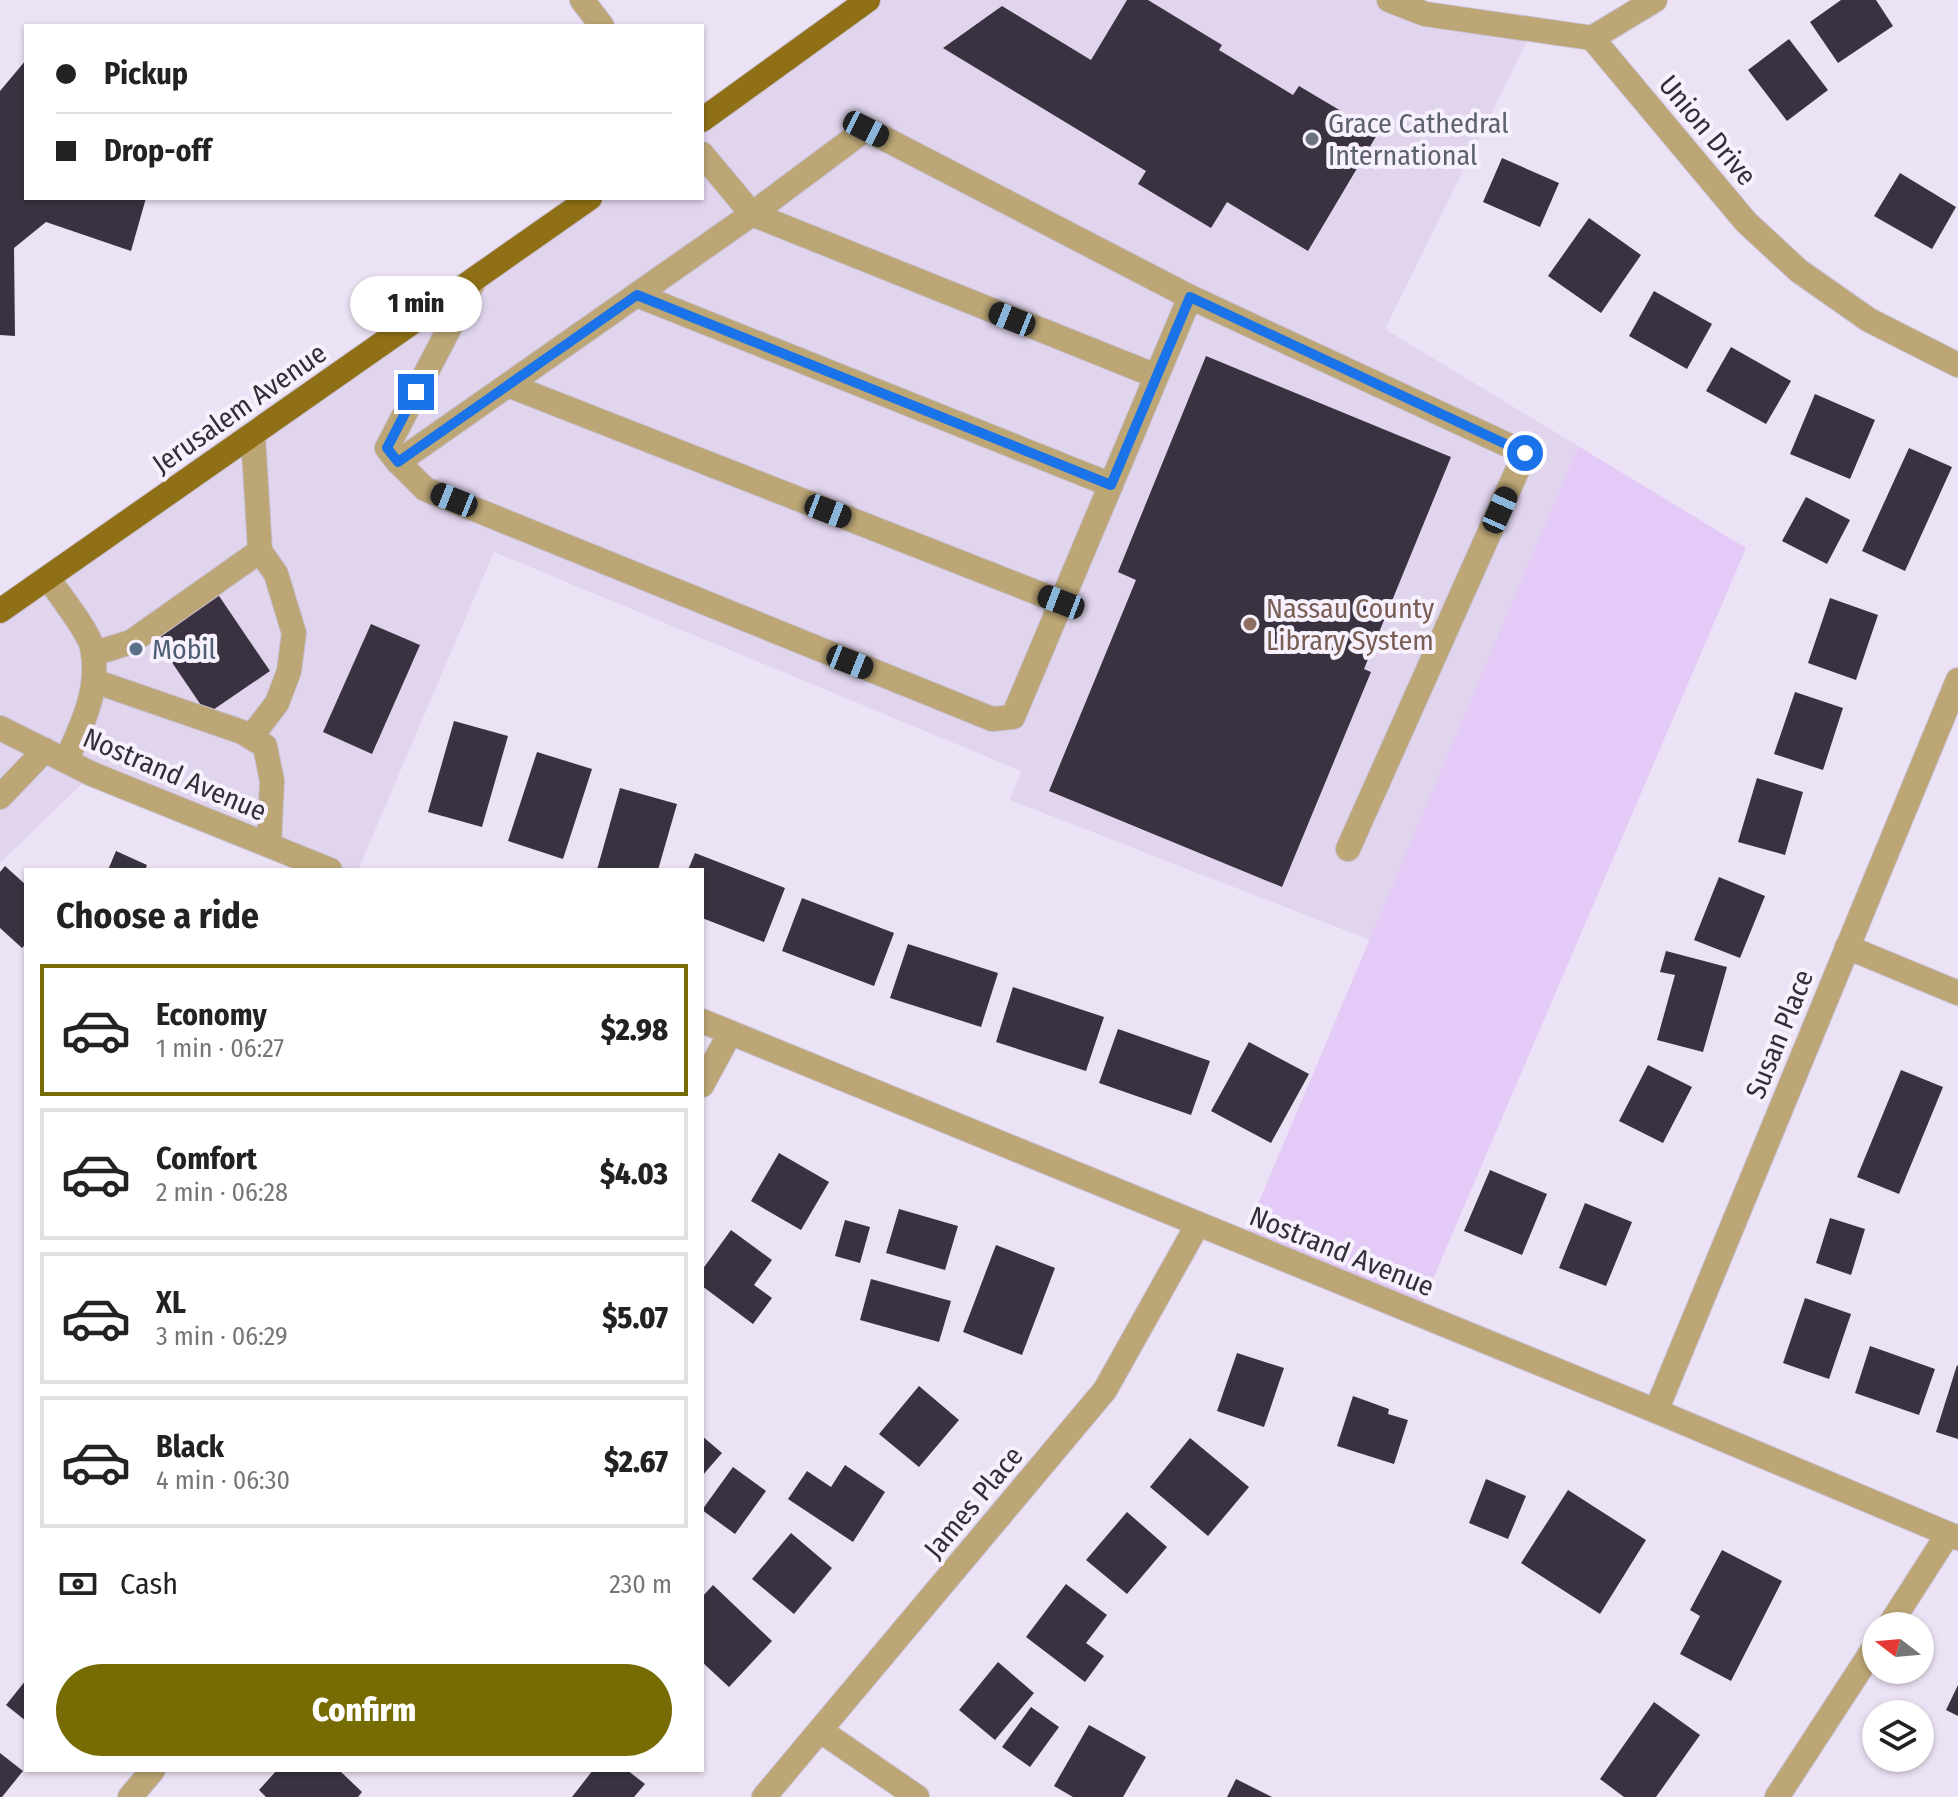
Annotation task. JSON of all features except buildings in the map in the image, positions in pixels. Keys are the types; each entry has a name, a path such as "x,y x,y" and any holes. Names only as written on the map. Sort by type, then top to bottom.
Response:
{"main road":[{"path":"704,119 868,0"},
{"name":"Jerusalem Avenue","path":"0,611 587,200"}],"street":[{"path":"582,0 600,24"},
{"path":"1389,0 1425,14 1592,38 1655,0"},
{"name":"Union Drive","path":"1592,38 1746,222 1799,271 1869,320 1958,365"},
{"path":"398,462 752,214 866,129 1190,297 1525,453 1348,849"},
{"path":"704,156 752,214 1156,376"},
{"path":"475,279 387,448 425,489 992,719 1013,717 1190,297"},
{"path":"637,295 1111,485"},
{"path":"508,385 1061,602"},
{"path":"251,737 277,703 289,671 294,633 276,574 260,551 253,435"},
{"path":"93,654 131,642 260,551"},
{"path":"0,797 55,756 89,709 94,681 92,645 48,578"},
{"name":"Susan Place","path":"1656,1411 1958,680"},
{"path":"94,681 242,732 265,746 272,781 269,845"},
{"name":"Nostrand Avenue","path":"0,728 55,756 325,868"},
{"path":"1847,947 1958,993"},
{"name":"Nostrand Avenue","path":"704,1022 1656,1411 1953,1536"},
{"path":"704,1081 730,1033"},
{"name":"James Place","path":"764,1797 1105,1390 1198,1224"},
{"path":"1899,1612 1953,1536"},
{"path":"1777,1797 1862,1666"},
{"path":"821,1731 917,1797"},
{"path":"130,1797 151,1772"}],"shaded area":[{"path":"871,0 1389,0 1533,29 1385,329 1578,446 1370,940 1010,800 1021,771 494,552 359,868 325,868 92,774 0,863 0,611 587,200 704,200 704,119"},
{"path":"1578,446 1746,548 1418,1314 1242,1242"}],"place":[{"name":"Grace Cathedral International","path":"1312,139"},
{"name":"Nassau County Library System","path":"1250,624"},
{"name":"Mobil","path":"136,649"}],"route":[{"path":"416,392 387,448 398,462 637,295 1111,485 1190,297 1525,453"}]}
